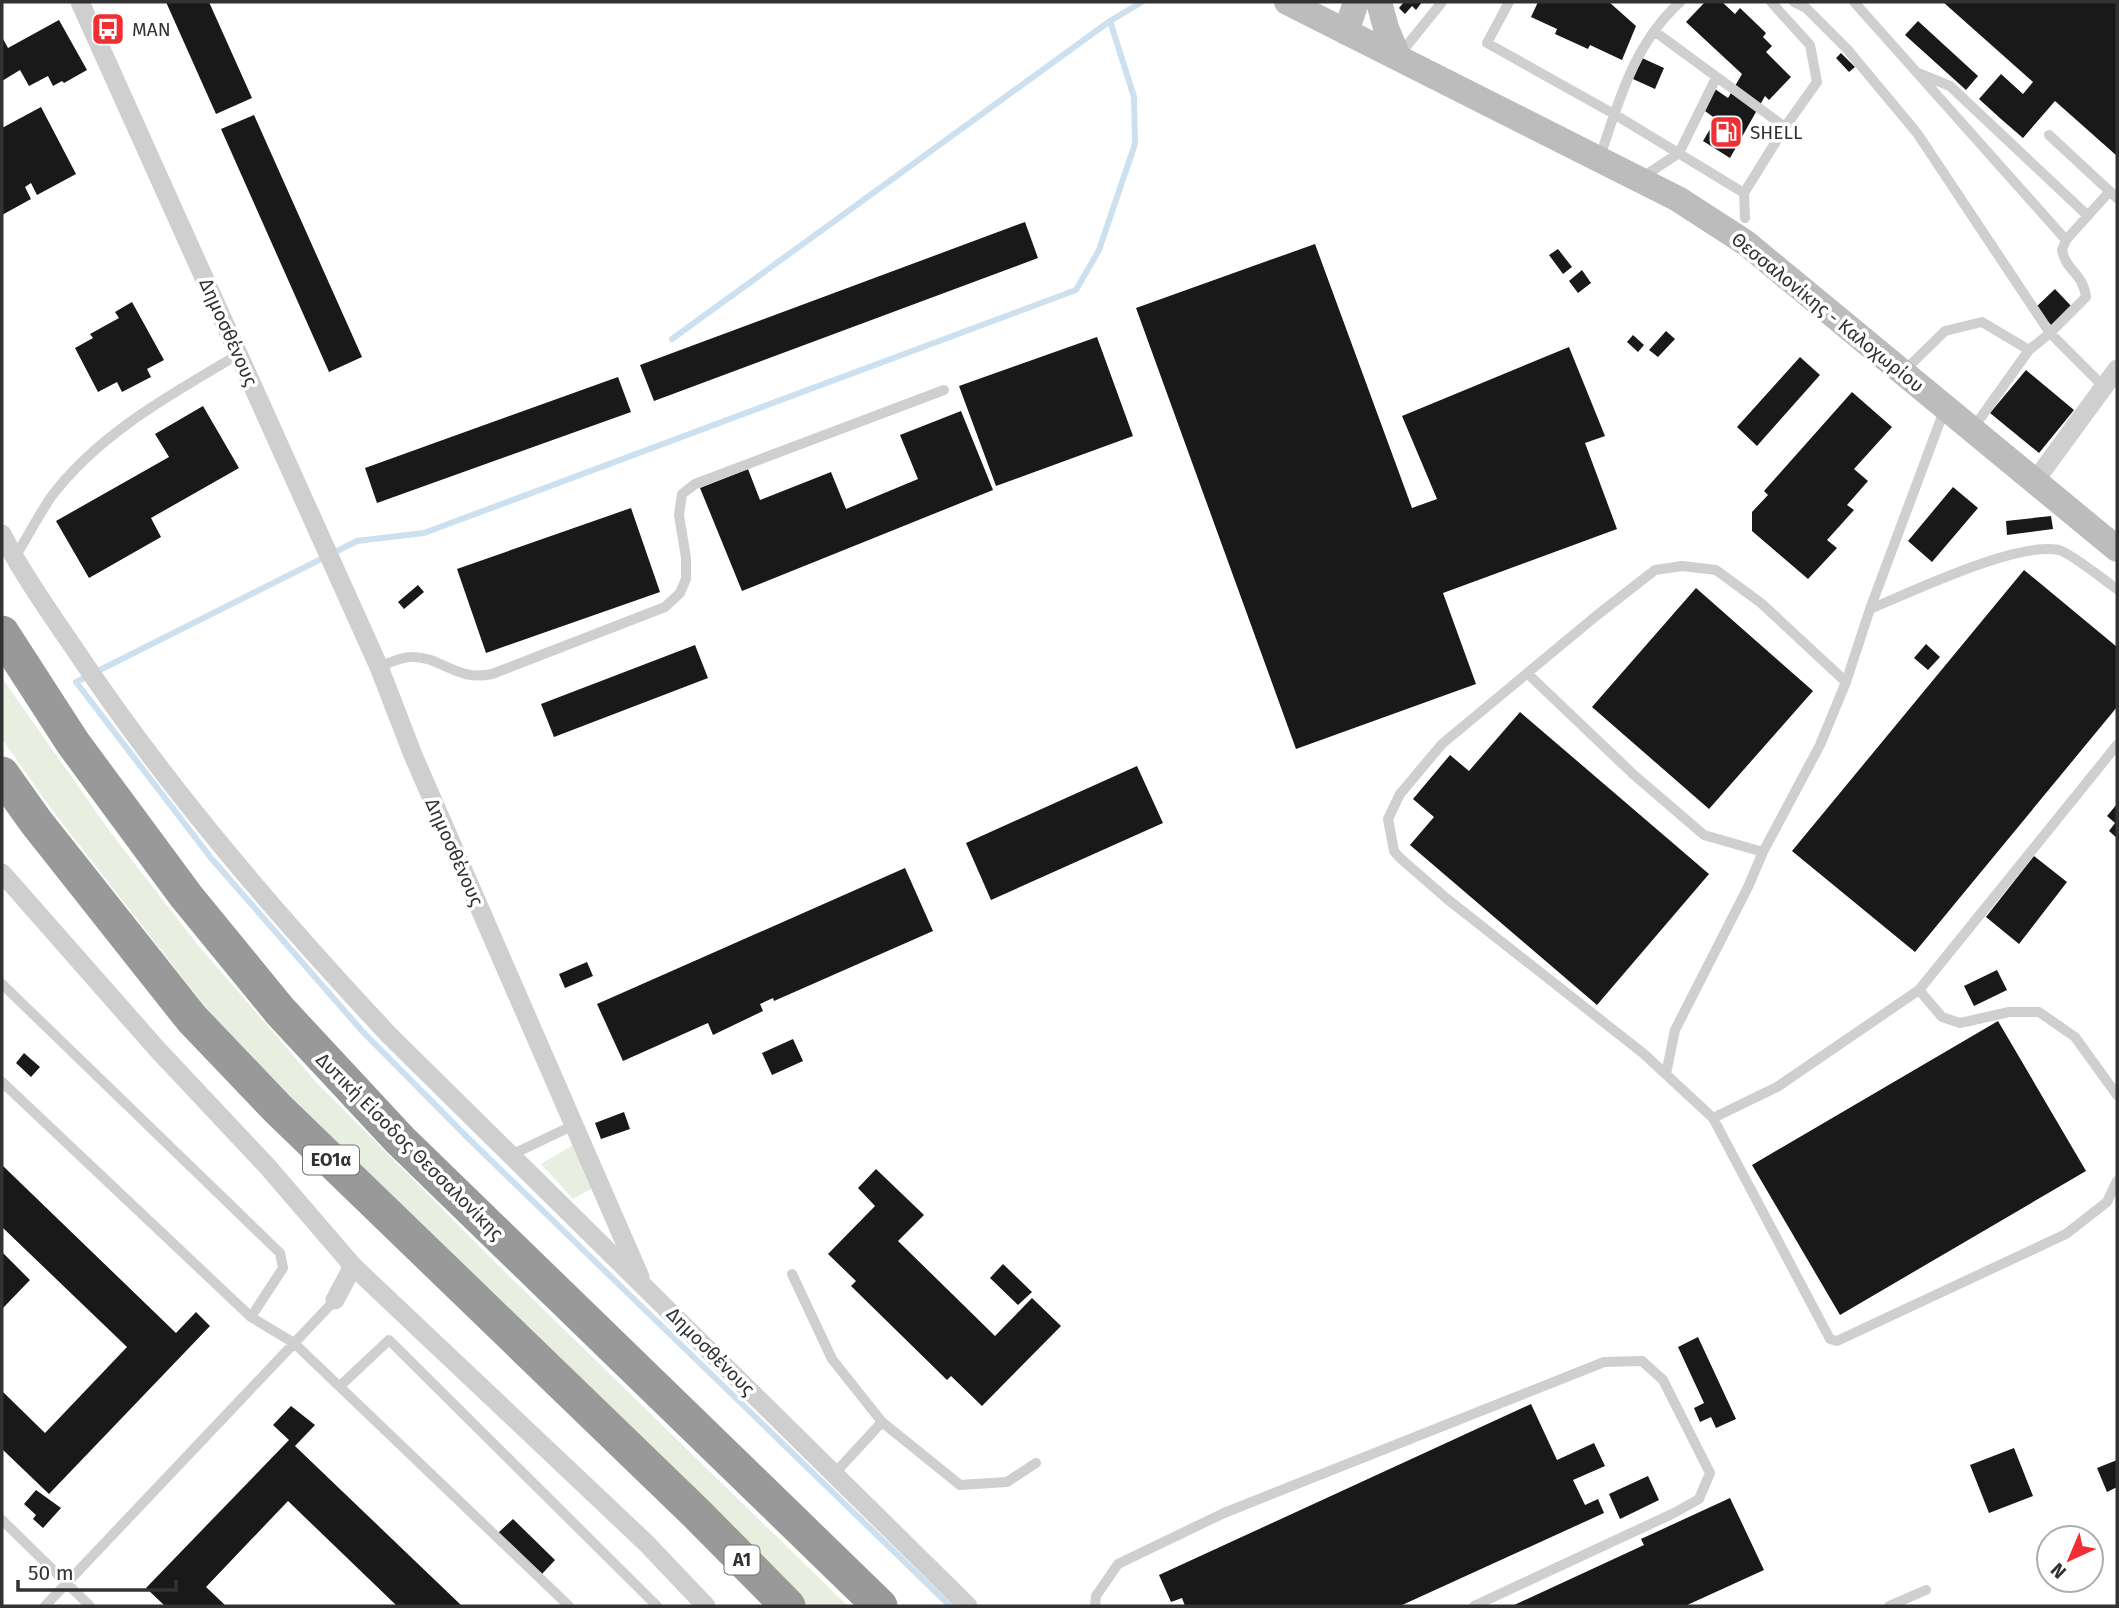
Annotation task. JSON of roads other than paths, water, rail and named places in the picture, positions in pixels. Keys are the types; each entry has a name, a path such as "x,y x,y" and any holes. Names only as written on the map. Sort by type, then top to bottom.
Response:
{"highway":[{"name":"Δυτική Είσοδος Θεσσαλονίκης","path":"2,633 81,753 186,896 280,1011 400,1140 880,1606"},
{"name":"ΕΟ1α","path":"2,774 75,873 202,1029 278,1109 696,1513"},
{"path":"696,1513 756,1606"},
{"name":"Α1","path":"696,1513 788,1606"}],"main road":[{"name":"Θεσσαλονίκης - Καλοχωρίου","path":"1287,2 1316,7 1346,32 1678,199 1746,243 2117,549"},
{"path":"1346,32 1356,2"},
{"path":"1379,2 1398,57"}],"street":[{"name":"Δημοσθένους","path":"80,2 379,667 412,755 643,1284 968,1606"},
{"path":"2035,481 2117,369"},
{"path":"2,534 103,691 194,811 309,949 389,1035 643,1284"},
{"path":"2,873 157,1049 267,1166 353,1266 646,1543 706,1606"},
{"path":"335,1300 353,1266"}],"lane":[{"path":"1398,57 1443,2"},
{"path":"1509,2 1487,43 1614,114 1744,192"},
{"path":"1599,159 1614,114 1643,46 1681,2"},
{"path":"1745,218 1744,192 1817,82 1810,45 1771,2"},
{"path":"1794,2 1806,8 1847,49 1917,133 2050,333 2103,386"},
{"path":"1854,2 2066,240"},
{"path":"1654,31 1785,127"},
{"path":"1917,72 1950,86 2088,216"},
{"path":"1639,179 1679,153 1716,78"},
{"path":"1972,429 2029,350 2050,333 2086,296 2083,281 2070,268 2062,250 2066,240 2088,216 2114,195 2049,135"},
{"path":"1903,372 1945,331 1982,322 2029,350"},
{"path":"15,558 51,497 101,444 162,400 239,354"},
{"path":"379,667 413,656 465,676 478,677 665,607 680,593 686,579 680,515 682,494 688,489 695,484 944,390"},
{"path":"1667,1074 1675,1030 1763,852 1820,745 1846,682 1870,609 1945,407"},
{"path":"1870,609 1970,567 2029,551 2060,550 2117,589"},
{"path":"1846,682 1760,603 1716,570 1682,566 1655,570 1442,744 1400,793 1388,819 1394,851 1447,898 1667,1074 1713,1118 1830,1339 1837,1341 2066,1234 2107,1202 2117,1181"},
{"path":"1527,673 1634,775 1704,835 1763,852"},
{"path":"1713,1118 1777,1087 1919,990 2117,745"},
{"path":"2,984 280,1253 283,1268 251,1317"},
{"path":"1919,990 1942,1017 1960,1023 2009,1012 2039,1012 2075,1037 2117,1095"},
{"path":"2,1082 251,1317 294,1343 569,1606"},
{"path":"511,1155 574,1125"},
{"path":"792,1275 832,1359 883,1422 960,1485 1007,1482 1036,1463"},
{"path":"45,1606 335,1300"},
{"path":"340,1386 389,1339 657,1606"},
{"path":"1095,1606 1096,1596 1118,1564 1224,1513 1604,1362 1642,1361 1663,1380 1710,1473 1699,1499 1474,1606"},
{"path":"835,1473 883,1422"},
{"path":"2,1520 90,1606"},
{"path":"1889,1606 1926,1590"}],"waterway":[{"path":"950,1606 469,1139 363,1032 211,858 76,682 357,541 424,533 1076,290 1099,250 1135,144 1134,97 1110,21 1142,2"},
{"path":"672,339 1110,21"}],"place":[{"name":"ΜΑΝ","path":"108,29"},
{"name":"SHELL","path":"1726,132"}]}
